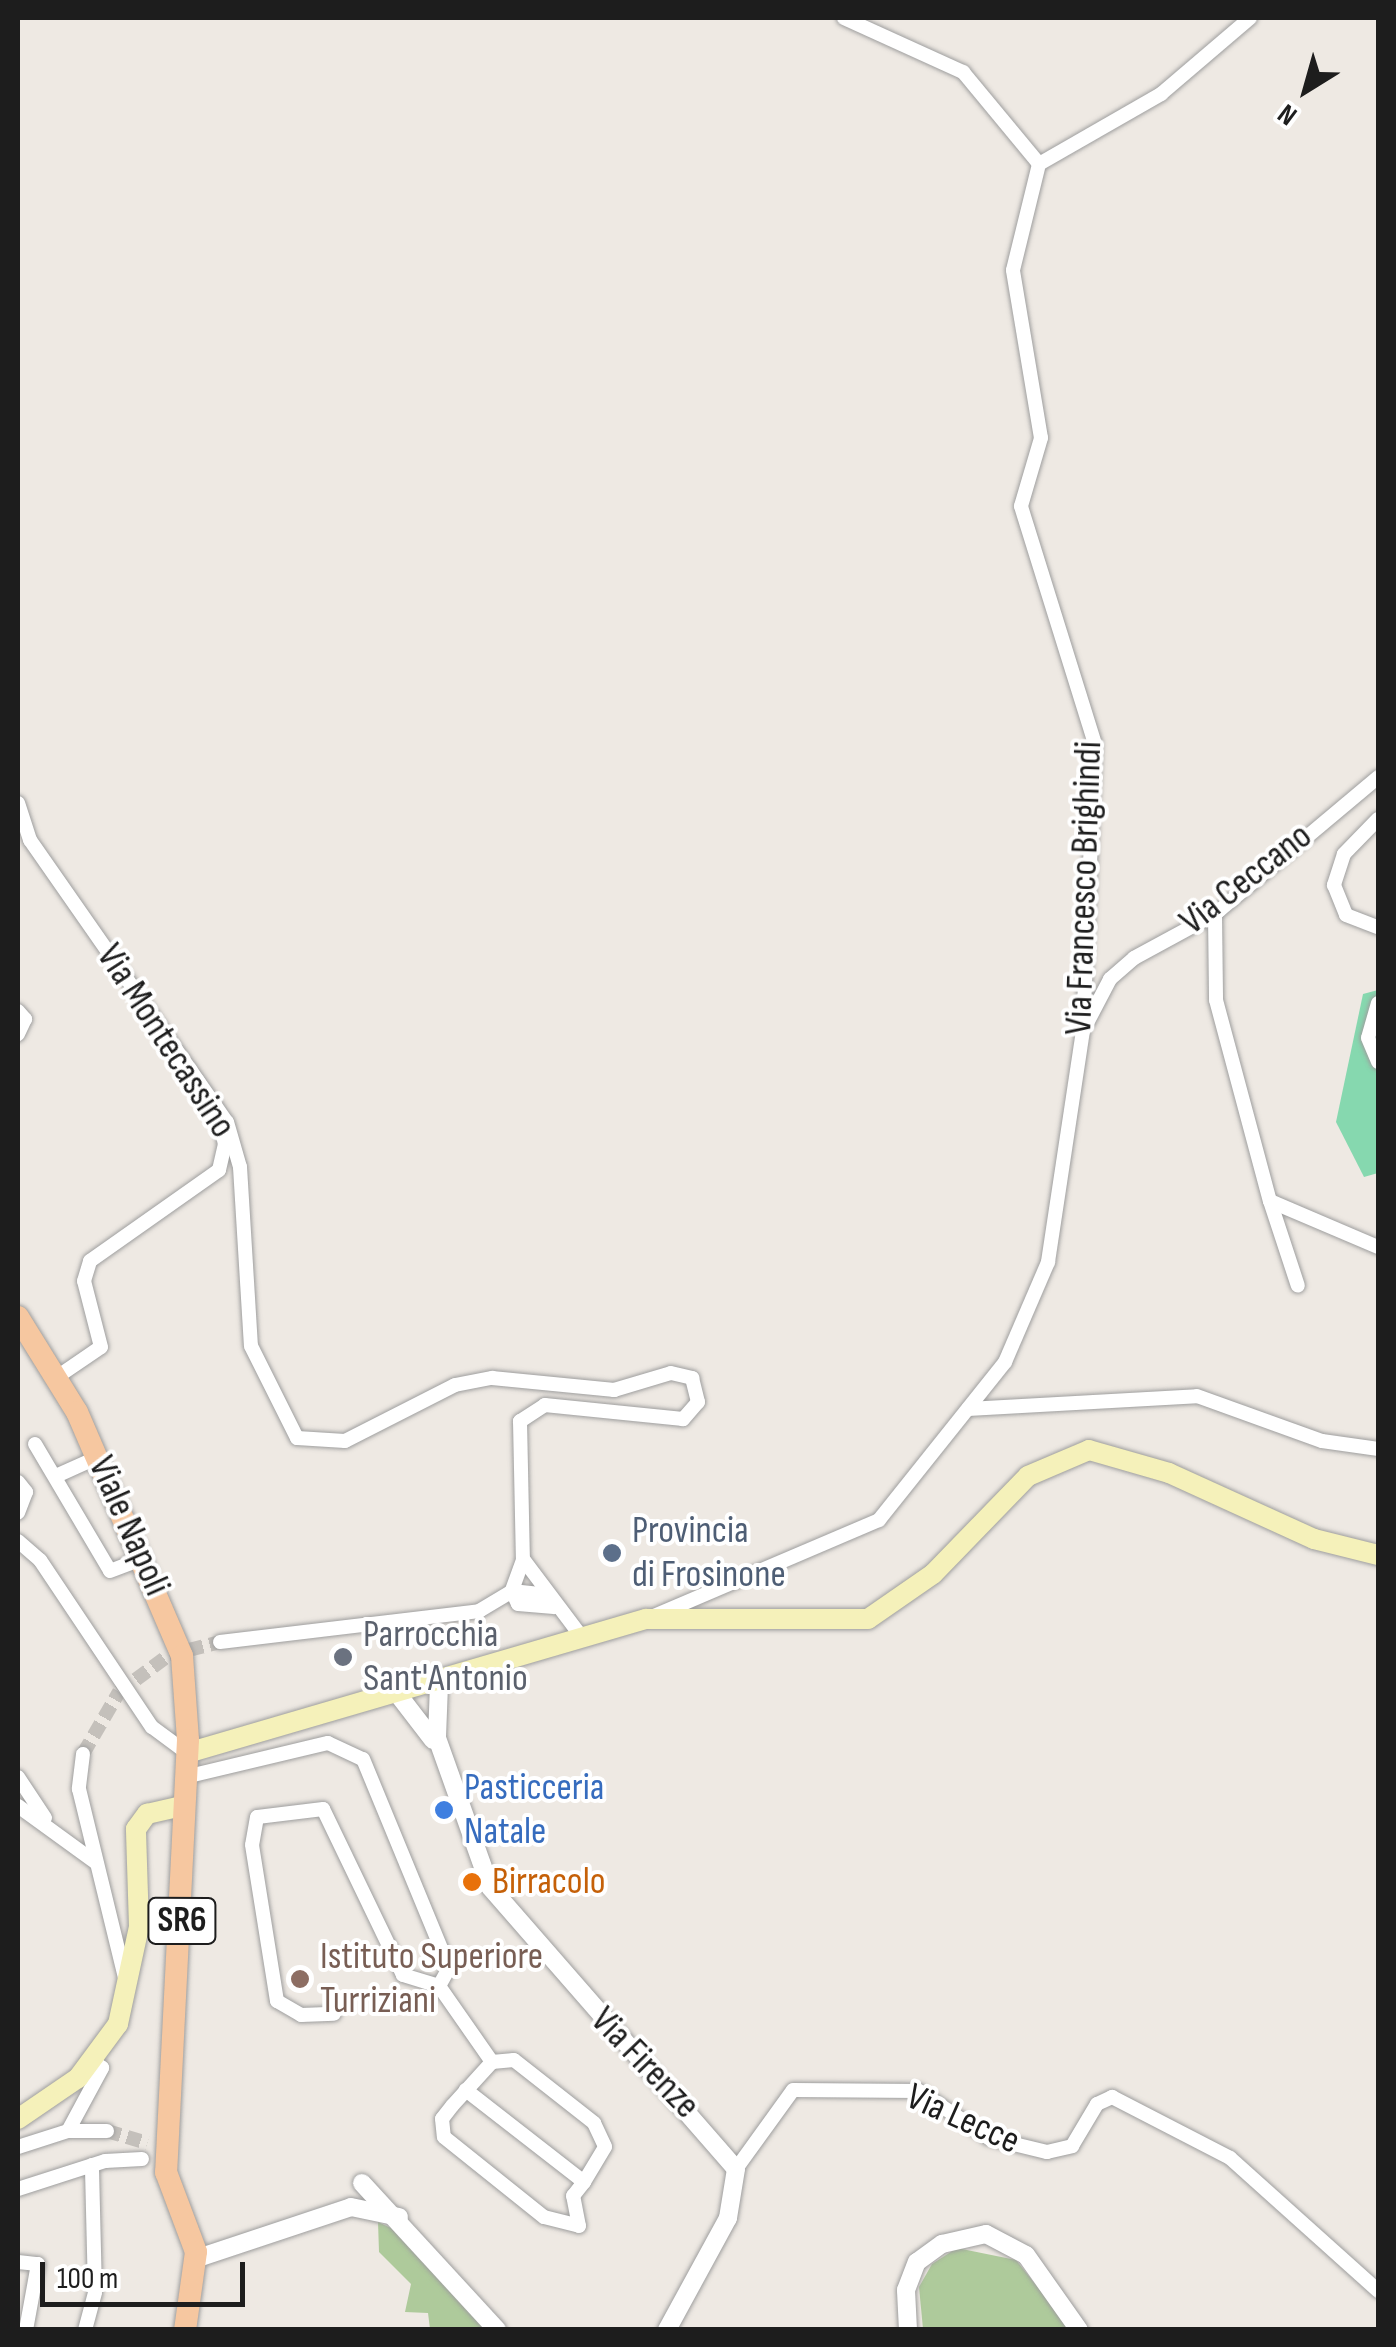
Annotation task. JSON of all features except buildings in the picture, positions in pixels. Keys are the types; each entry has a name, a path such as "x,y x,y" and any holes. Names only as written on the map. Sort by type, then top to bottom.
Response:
{"main road":[{"name":"Viale Napoli","path":"18,1317 58,1377 145,1558 182,1656 187,1753"},
{"path":"187,1753 400,1697 581,1636 646,1619 868,1619 933,1574 1028,1476 1089,1450 1169,1473 1314,1539 1378,1555"},
{"name":"SR6","path":"187,1753 166,2172 195,2259"},
{"path":"18,2119 94,2061 128,1988 139,1927 136,1828 147,1814 183,1806"},
{"path":"185,2330 195,2259"}],"street":[{"path":"844,18 963,72 1039,164 1161,94 1250,18"},
{"name":"Via Francesco Brighindi","path":"646,1619 868,1527 968,1410 1012,1351 1048,1262 1083,1031 1096,744 1021,506 1041,438 1013,270 1039,164"},
{"name":"Via Ceccano","path":"1083,1031 1122,968 1215,914 1378,777"},
{"name":"Via Montecassino","path":"18,802 30,840 216,1103 239,1153 251,1346 297,1438 345,1441 455,1385 492,1378 614,1390 670,1372 692,1378 698,1402 683,1419 545,1405 526,1414 516,1432 524,1560 542,1594 581,1636"},
{"path":"1378,819 1344,854 1334,885 1356,924 1378,927"},
{"path":"1215,914 1216,1000 1270,1201 1298,1286"},
{"path":"1378,1003 1368,1038 1378,1062"},
{"path":"18,1012 24,1019 18,1034"},
{"path":"58,1377 101,1347 84,1280 90,1262 220,1170 226,1144 216,1103"},
{"path":"1270,1201 1378,1247"},
{"path":"968,1410 1197,1396 1322,1441 1378,1449"},
{"path":"35,1444 110,1571 145,1558"},
{"path":"56,1476 98,1457"},
{"path":"18,1482 26,1492 18,1514"},
{"path":"18,1540 40,1560 152,1727 187,1753"},
{"path":"512,1591 524,1560"},
{"path":"512,1591 531,1610 554,1607"},
{"path":"220,1642 479,1611 512,1591 542,1594"},
{"name":"Via Firenze","path":"439,1685 432,1707 468,1843 508,1914 736,2169"},
{"path":"400,1697 442,1753"},
{"path":"185,1778 328,1743 363,1759 448,1968 439,1986"},
{"path":"84,1754 80,1789 128,1988"},
{"path":"18,1777 51,1825"},
{"path":"18,1785 36,1802"},
{"path":"18,1806 51,1825 96,1863"},
{"path":"334,2014 301,2015 276,2000 252,1845 257,1817 323,1810 403,1976 439,1986 492,2062"},
{"path":"514,2060 594,2123 605,2147 574,2196 582,2221 573,2229 466,2158 442,2129 466,2090 492,2062 514,2060"},
{"path":"68,2131 102,2068 94,2061"},
{"name":"Via Lecce","path":"736,2169 793,2090 901,2088 988,2138 1046,2152 1072,2146 1096,2104 1112,2097 1230,2158 1378,2291"},
{"path":"466,2090 584,2182"},
{"path":"18,2147 68,2131 107,2131"},
{"path":"18,2189 92,2165 142,2158"},
{"path":"85,2330 95,2292 92,2165"},
{"path":"667,2330 728,2218 736,2169"},
{"path":"362,2184 398,2217 497,2330"},
{"path":"195,2259 351,2207 398,2217"},
{"path":"908,2330 906,2290 917,2262 957,2238 986,2234 1026,2254 1079,2330"},
{"path":"18,2262 38,2264 26,2330"}],"green space":[{"path":"1378,990 1378,1173 1364,1177 1336,1122 1363,994"},
{"path":"378,2222 391,2228 484,2329 430,2329 428,2313 405,2312 411,2284 379,2252"},
{"path":"957,2248 1016,2260 1071,2329 923,2329 919,2287 932,2264"}],"tunnel":[{"path":"83,1754 119,1692 169,1655 220,1642"},
{"path":"107,2131 147,2143"}],"place":[{"name":"Provincia di Frosinone","path":"612,1553"},
{"name":"Parrocchia Sant'Antonio","path":"343,1657"},
{"name":"Pasticceria Natale","path":"444,1810"},
{"name":"Birracolo","path":"472,1882"},
{"name":"Istituto Superiore Turriziani","path":"300,1979"}]}
